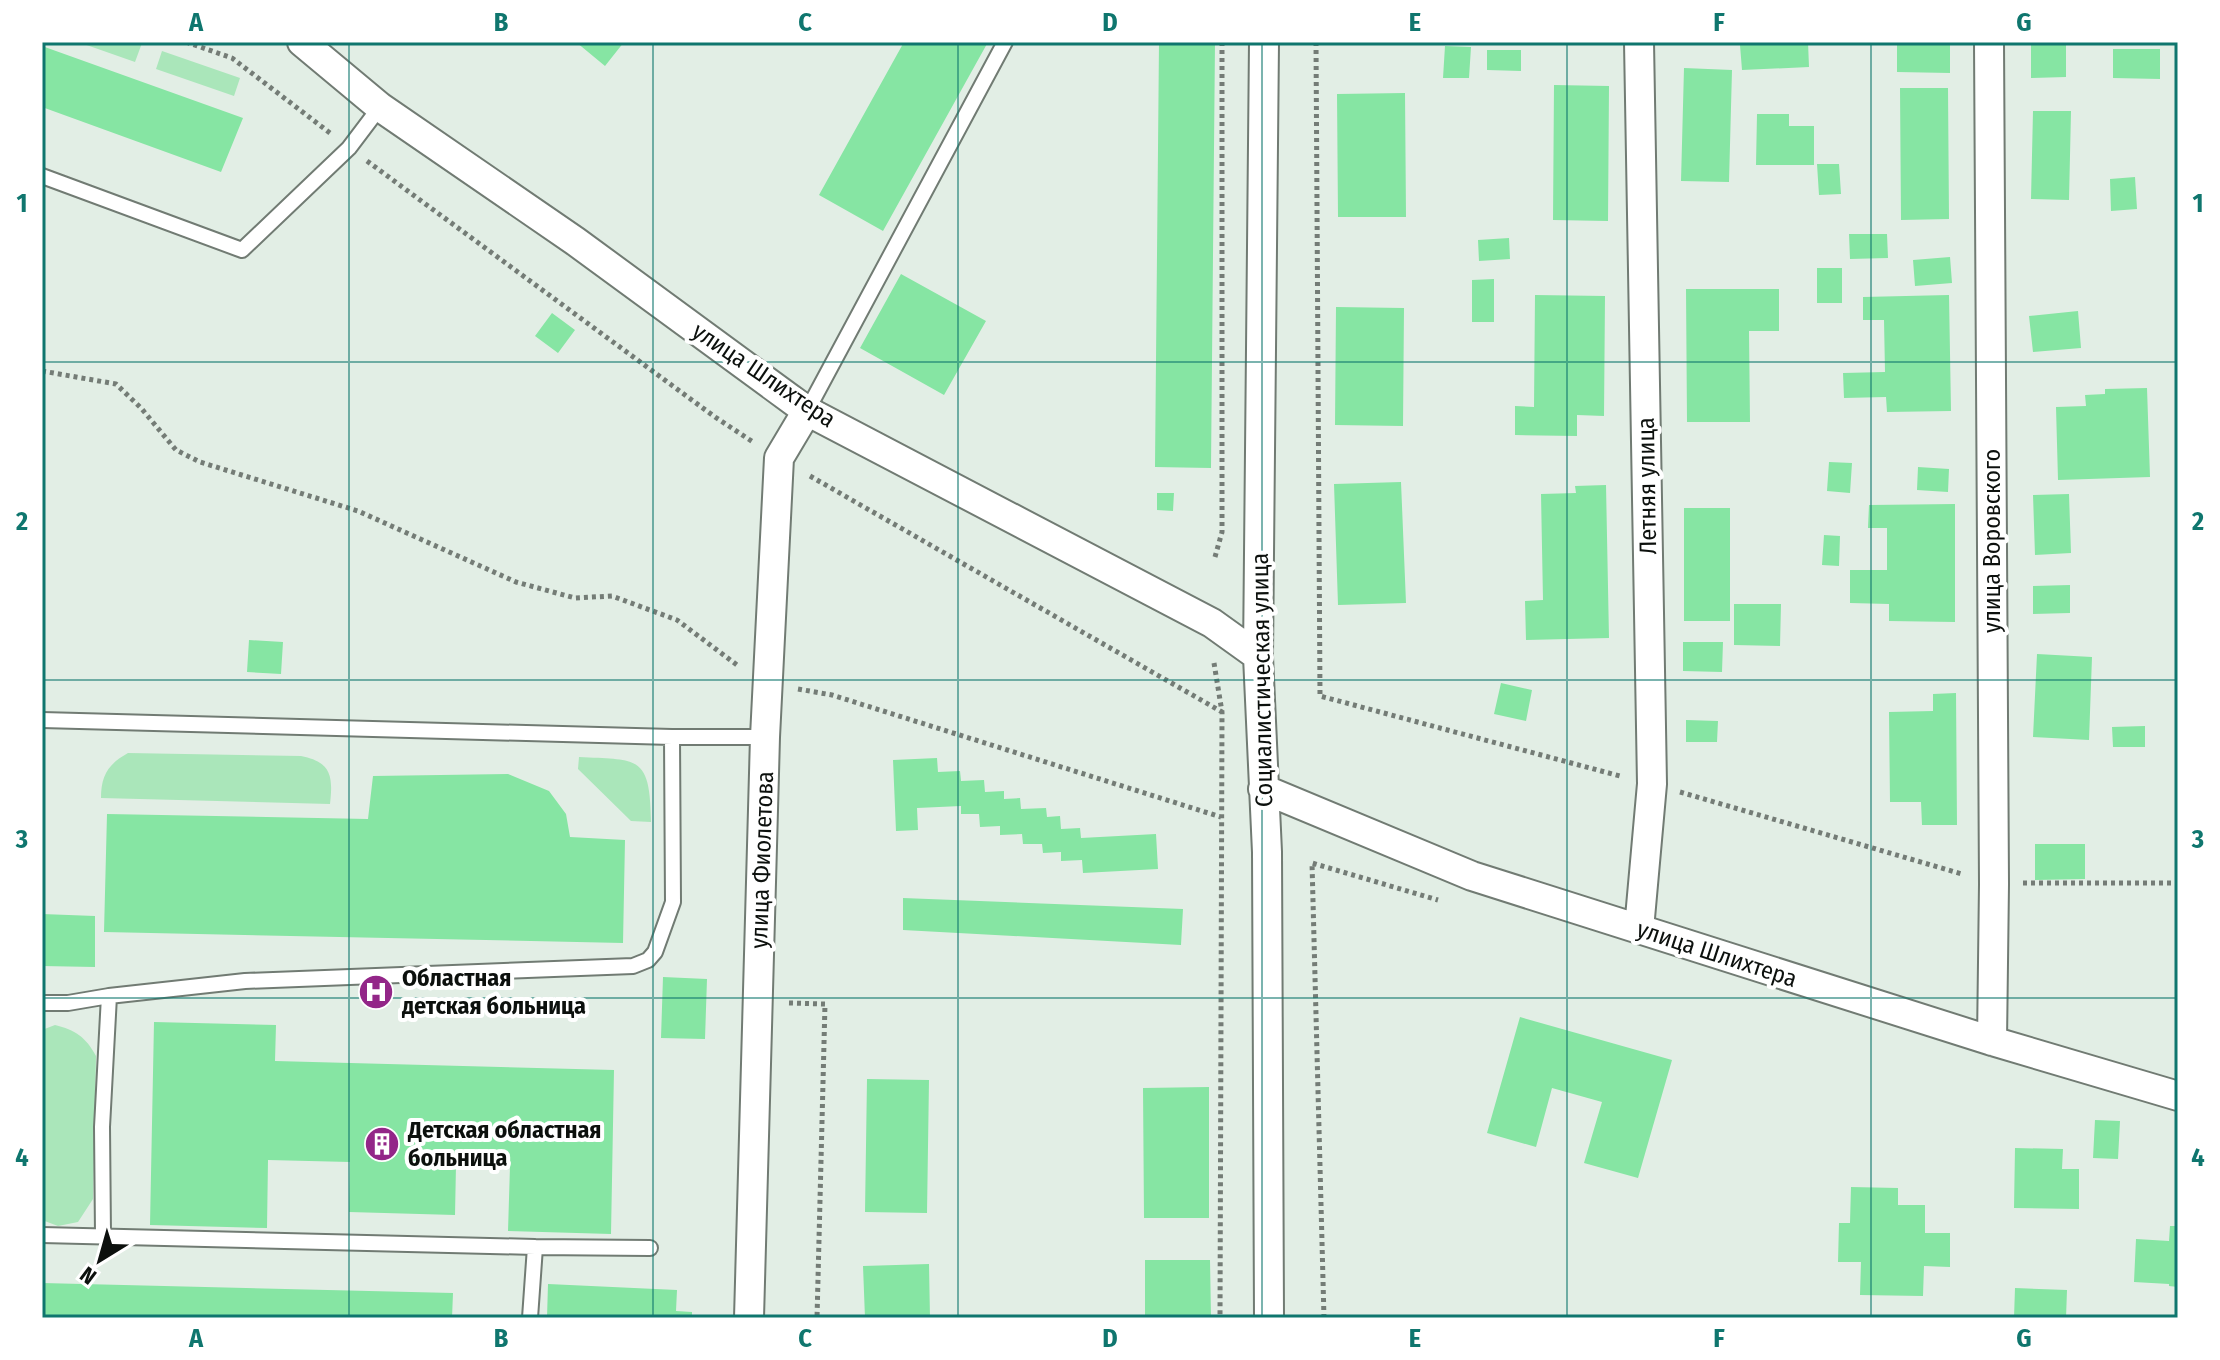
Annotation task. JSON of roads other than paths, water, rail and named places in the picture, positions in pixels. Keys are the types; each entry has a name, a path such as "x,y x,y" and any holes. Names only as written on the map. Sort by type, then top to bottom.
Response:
{"street":[{"name":"улица Шлихтера","path":"302,42 380,107 575,241 807,411 1212,623 1258,656"},
{"name":"Социалистическая улица","path":"1264,42 1258,656 1267,868 1269,1318"},
{"name":"Летняя улица","path":"1639,42 1652,784 1639,929"},
{"name":"улица Воровского","path":"1989,42 1994,884 1992,1041"},
{"name":"улица Фиолетова","path":"749,1318 765,737 779,458 807,411"},
{"name":"улица Шлихтера","path":"1263,789 1472,876 1992,1041 2178,1096"}],"lane":[{"path":"807,411 1005,42"},
{"path":"42,176 242,250 349,148 380,107"},
{"path":"42,720 765,737"},
{"path":"42,1003 68,1003 245,981 633,966 648,960 655,952 673,902 672,737"},
{"path":"103,1235 102,1127 109,996"},
{"path":"42,1235 650,1248"},
{"path":"530,1318 535,1247"}],"place":[{"name":"Областная детская больница","path":"376,992"},
{"name":"Детская областная больница","path":"382,1144"}]}
